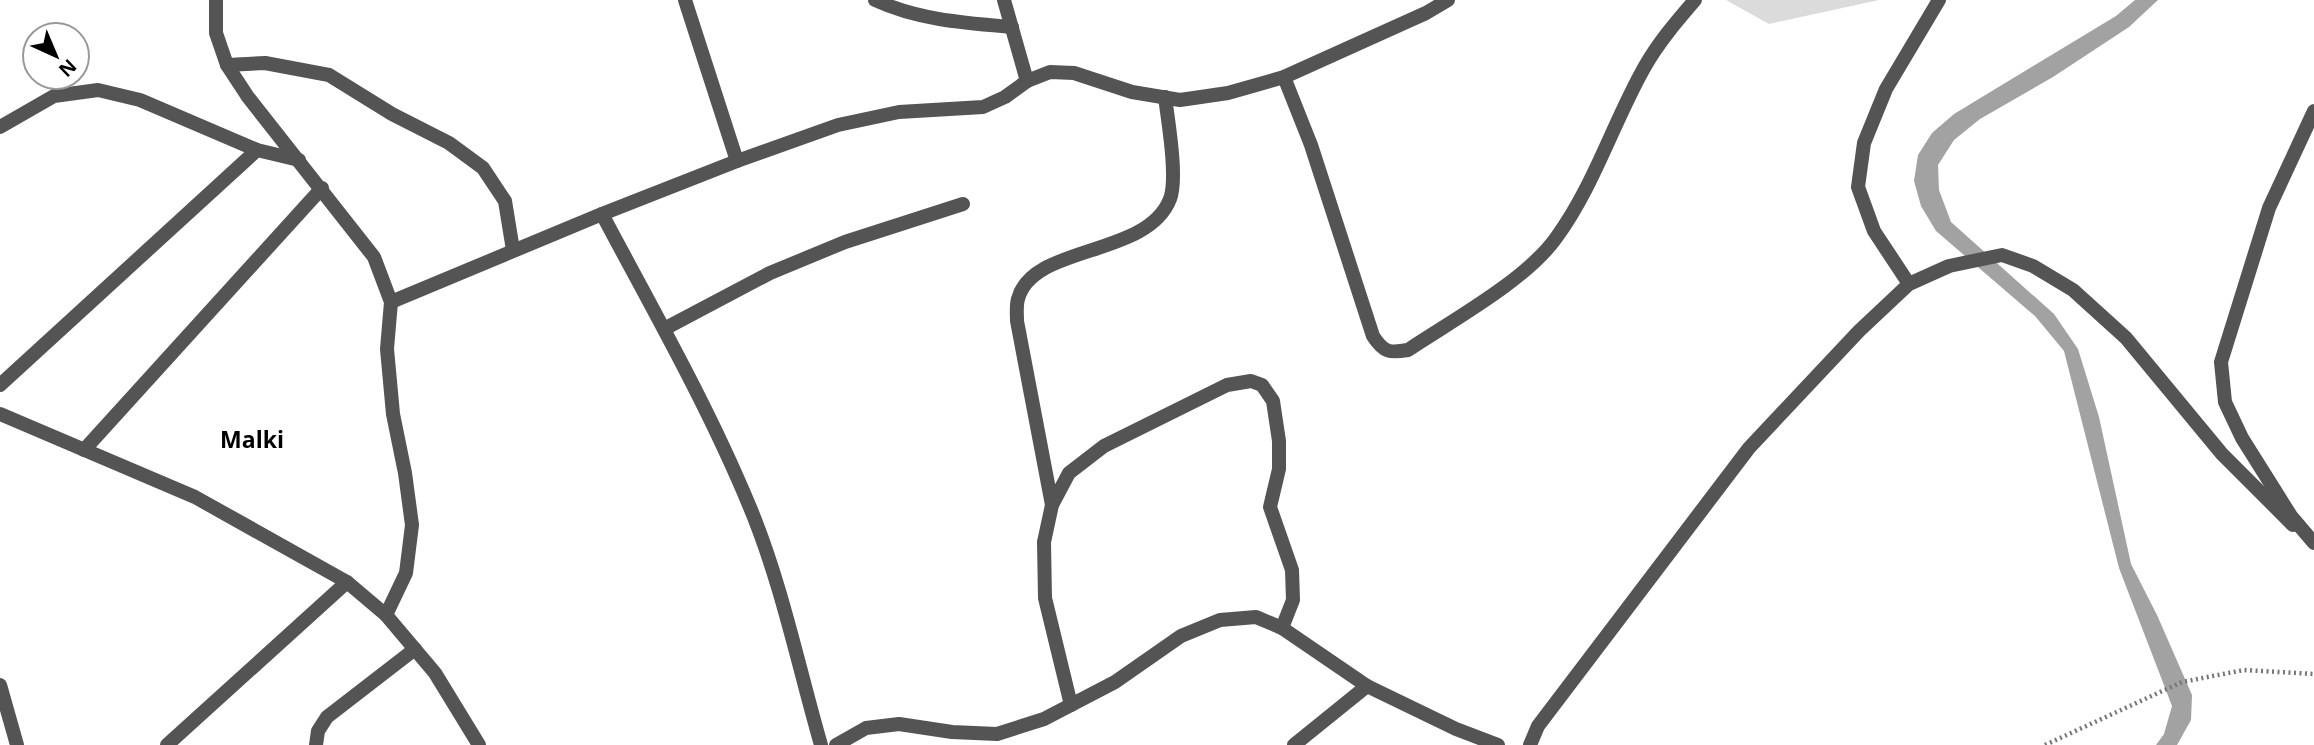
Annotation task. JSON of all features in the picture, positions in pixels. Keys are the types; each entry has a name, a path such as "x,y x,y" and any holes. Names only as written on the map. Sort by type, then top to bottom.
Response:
{"street":[{"path":"216,0 216,33 227,65 248,96 374,257 391,302 388,362 393,414 412,525 406,573 386,615"},
{"path":"685,0 737,161"},
{"path":"875,0 894,9 940,20 1012,27"},
{"path":"1004,0 1027,81"},
{"path":"391,302 602,214 838,125 899,112 983,107 1005,97 1027,81 1050,72 1074,73 1132,92 1180,100 1228,93 1284,77 1426,13 1448,0"},
{"path":"1284,77 1311,145 1373,336 1380,346 1393,353 1408,350 1517,277 1555,240 1583,195 1644,68 1667,32 1695,0"},
{"path":"1909,284 1874,231 1858,187 1864,144 1886,89 1939,0"},
{"path":"227,65 265,63 329,75 391,114 449,144 483,168 505,201 513,250"},
{"path":"0,127 54,96 98,90 140,100 257,150 299,160"},
{"path":"1052,505 1017,321 1018,298 1030,279 1051,265 1138,234 1157,219 1170,199 1173,178 1165,97"},
{"path":"2314,111 2269,208 2221,362 2225,402 2242,438 2291,516 2314,545"},
{"path":"0,385 257,150"},
{"path":"84,450 322,188"},
{"path":"664,329 770,273 845,242 963,204"},
{"path":"602,214 709,414 750,507 774,577 821,745"},
{"path":"1530,745 1538,726 1749,448 1859,331 1909,284 1949,266 2002,256 2033,266 2073,290 2126,338 2222,454 2314,545"},
{"path":"1071,705 1045,598 1044,542 1052,505 1069,473 1104,446 1227,385 1251,381 1262,385 1273,401 1279,441 1279,469 1270,506 1292,570 1293,600 1282,628"},
{"path":"0,414 195,497 347,582 386,615 435,673 480,745"},
{"path":"167,745 347,582"},
{"path":"836,745 866,728 899,724 952,732 997,734 1044,719 1115,682 1181,636 1220,620 1256,617 1282,628 1367,686 1456,729 1498,745"},
{"path":"316,745 318,730 327,717 415,649"},
{"path":"0,685 17,745"},
{"path":"1294,745 1367,686"}],"path":[{"path":"2045,745 2182,682 2244,670 2314,674"}],"shaded area":[{"path":"1726,0 1879,0 1769,24"},
{"path":"2135,0 2158,0 2129,27 2053,77 1980,119 1954,140 1938,165 1939,190 1951,222 2054,314 2078,349 2099,417 2131,564 2192,695 2191,720 2177,745 2156,745 2164,734 2172,706 2119,568 2064,351 2035,316 1936,231 1921,206 1914,181 1918,155 1932,133 1954,114 2116,16"}],"district":[{"name":"Malki","path":"252,439"}]}
